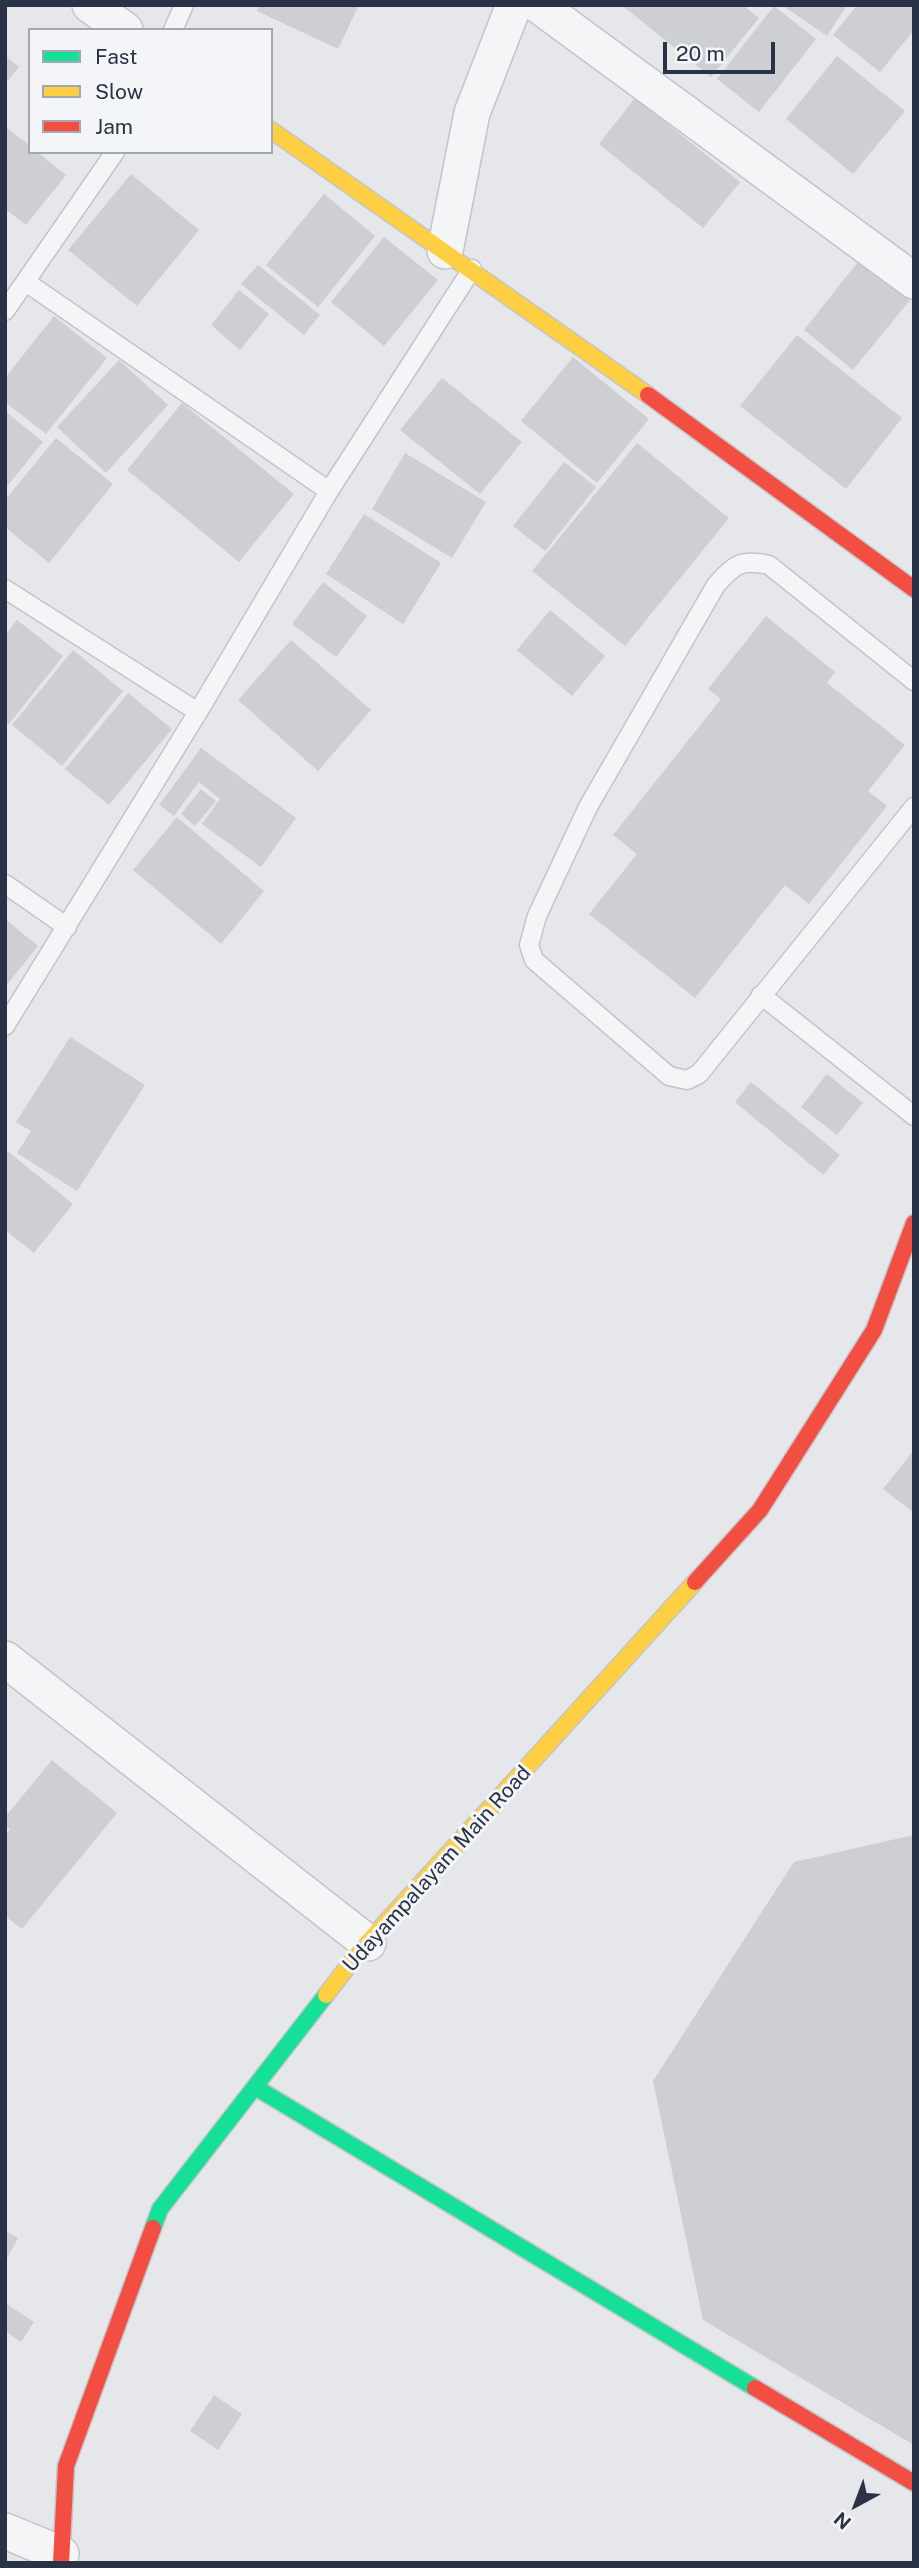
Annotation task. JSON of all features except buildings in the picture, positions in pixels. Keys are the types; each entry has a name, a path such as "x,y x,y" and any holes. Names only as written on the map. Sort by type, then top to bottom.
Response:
{"street":[{"path":"90,5 122,28"},
{"path":"458,260 472,113 514,5"},
{"path":"538,5 914,281"},
{"path":"273,131 577,343 914,589"},
{"name":"Udayampalayam Main Road","path":"61,2558 66,2466 160,2209 368,1943 760,1510 874,1330 914,1223"},
{"path":"5,1659 368,1943"},
{"path":"255,2087 914,2483"},
{"path":"5,2531 61,2558"}],"lane":[{"path":"174,28 184,5"},
{"path":"5,311 114,154"},
{"path":"5,1026 198,712 329,491 458,260"},
{"path":"26,282 329,491"},
{"path":"914,681 769,565 748,561 731,569 716,585 588,807 537,916 529,945 534,960 669,1076 687,1080 699,1074 914,807"},
{"path":"5,589 198,712"},
{"path":"5,884 67,927"},
{"path":"761,995 914,1116"}],"traffic: fast":[{"path":"153,2228 160,2209 326,1995"},
{"path":"255,2087 755,2388"}],"traffic: slow":[{"path":"273,131 648,395"},
{"path":"326,1995 359,1952 695,1582"}],"traffic: jam":[{"path":"648,395 914,589"},
{"path":"695,1582 760,1510 874,1330 914,1223"},
{"path":"61,2563 66,2466 153,2228"},
{"path":"755,2388 914,2483"}]}
